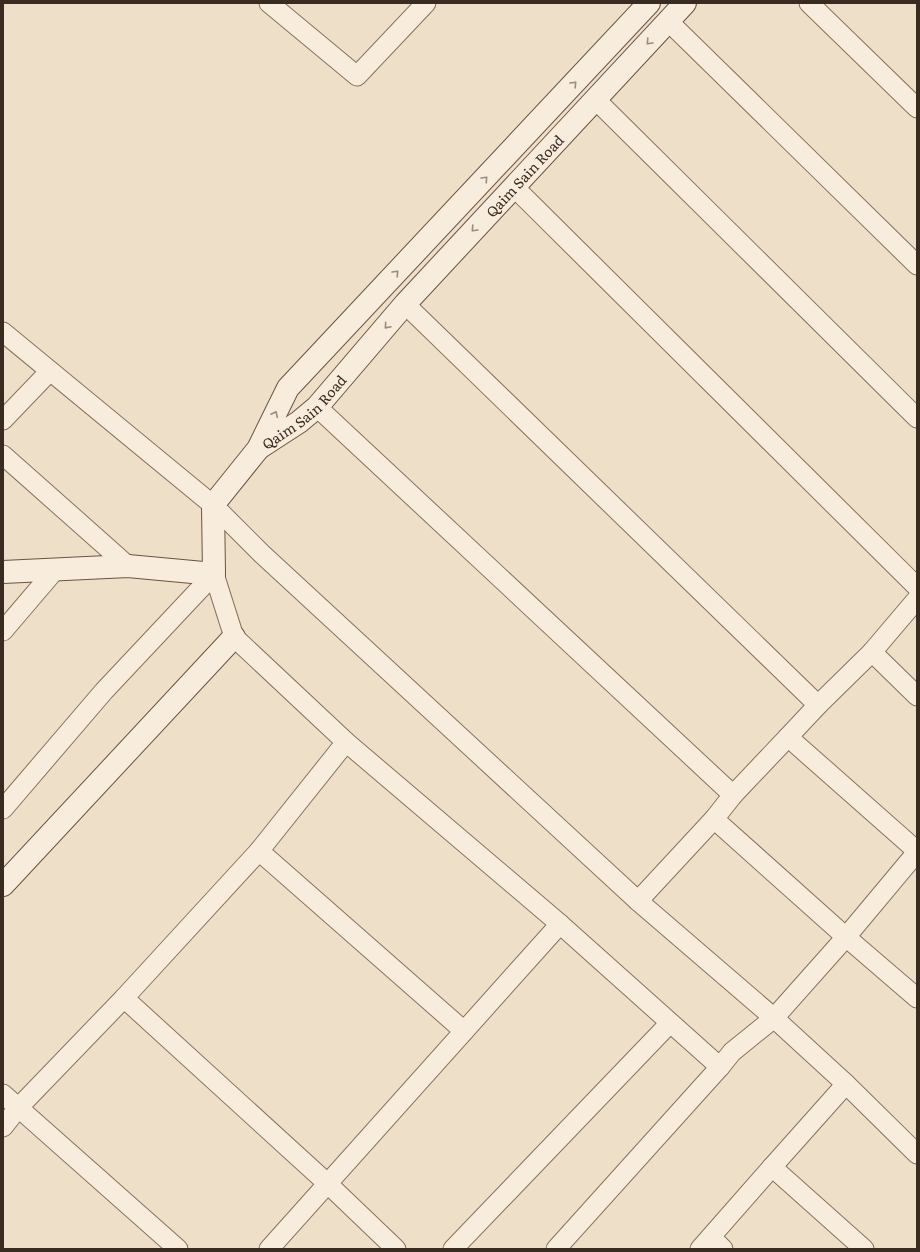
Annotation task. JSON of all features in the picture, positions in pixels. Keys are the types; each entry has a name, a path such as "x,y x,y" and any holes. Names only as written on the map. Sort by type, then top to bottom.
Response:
{"main road":[{"name":"Qaim Sain Road","path":"258,449 288,388 648,3"},
{"name":"Qaim Sain Road","path":"258,449 299,422 317,407 405,304 685,3"},
{"path":"3,572 128,566 214,574 213,505 258,449"},
{"path":"3,885 234,637"}],"street":[{"path":"270,3 357,76 426,3"},
{"path":"809,3 917,108"},
{"path":"668,21 917,265"},
{"path":"595,99 917,418"},
{"path":"514,187 917,587"},
{"path":"405,304 818,705"},
{"path":"3,332 213,505 262,554 638,901 774,1018 846,1084 917,1154"},
{"path":"3,420 50,371"},
{"path":"317,407 733,795"},
{"path":"3,455 128,566"},
{"path":"3,631 55,570"},
{"path":"3,809 104,691 214,574 234,637 346,742 560,924 720,1067"},
{"path":"638,901 714,819 733,795 818,705 872,652 917,599"},
{"path":"872,652 917,696"},
{"path":"556,1249 732,1052 774,1018 846,937 917,852 788,737"},
{"path":"3,1127 18,1108 124,998 259,851 346,742"},
{"path":"714,819 846,937 917,998"},
{"path":"259,851 464,1031"},
{"path":"269,1249 560,924"},
{"path":"124,998 328,1184 396,1249"},
{"path":"453,1249 670,1023"},
{"path":"711,1245 772,1167 846,1084"},
{"path":"3,1094 178,1249"},
{"path":"772,1167 864,1249"}]}
